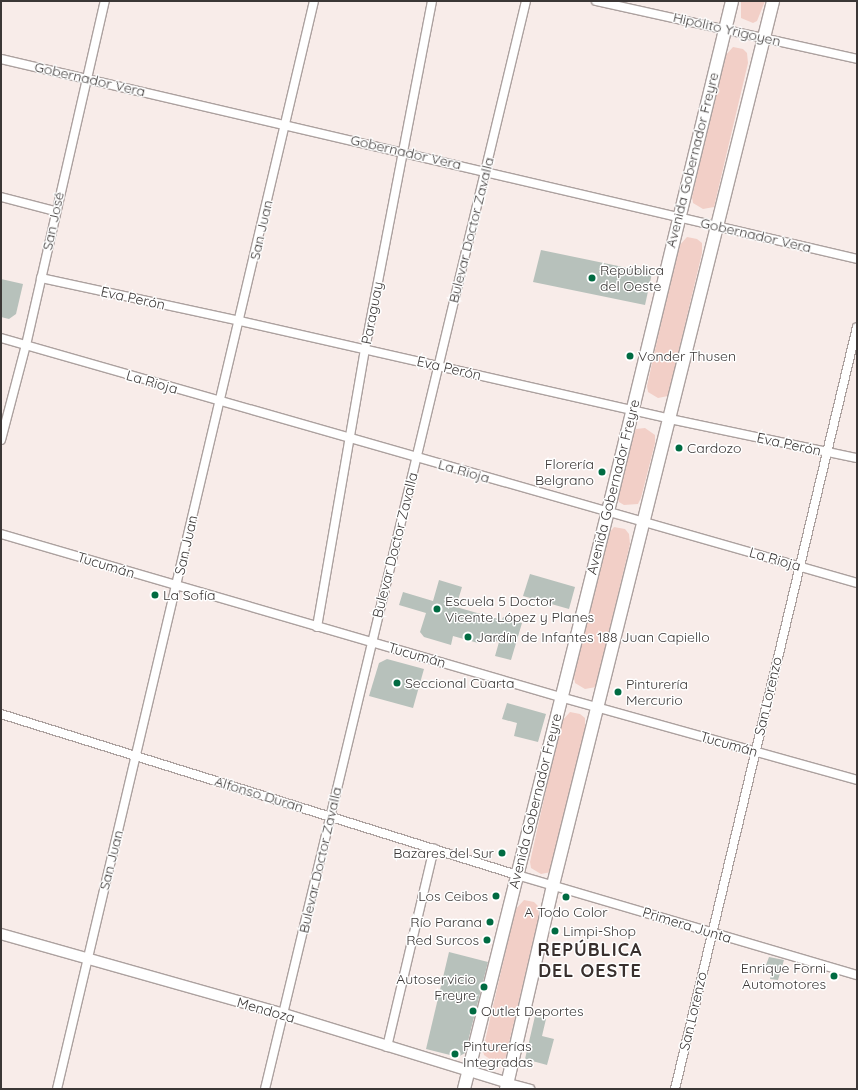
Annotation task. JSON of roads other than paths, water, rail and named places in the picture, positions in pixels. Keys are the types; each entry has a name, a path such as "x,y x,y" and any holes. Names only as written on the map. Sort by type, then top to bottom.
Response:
{"main road":[{"name":"Avenida Gobernador Freyre","path":"464,1089 560,697 608,511 678,217 732,1"},
{"path":"507,1086 554,885 773,1"}],"street":[{"name":"San José","path":"1,440 26,346 54,212 105,1"},
{"name":"San Juan","path":"58,1089 87,958 137,757 314,1"},
{"name":"Paraguay","path":"317,627 351,438 365,349 432,1"},
{"name":"Bulevar Doctor Zavalla","path":"265,1089 526,1"},
{"name":"Hipólito Yrigoyen","path":"596,1 725,28 857,59"},
{"name":"Gobernador Vera","path":"1,59 485,170 717,227 857,259"},
{"path":"1,198 54,212"},
{"name":"Eva Perón","path":"41,278 438,365 670,419 857,458"},
{"name":"San Lorenzo","path":"675,1089 825,451 857,327"},
{"name":"La Rioja","path":"1,338 220,402 645,521 857,583"},
{"name":"Tucumán","path":"1,534 560,697 598,706 857,780"},
{"name":"Alfonso Duran","path":"1,714 434,848 516,875"},
{"path":"387,1047 434,848"},
{"name":"Primera Junta","path":"516,875 857,975"},
{"name":"Mendoza","path":"1,934 284,1014 468,1072 507,1086 530,1089"}],"place":[{"name":"República del Oeste","path":"592,278"},
{"name":"Vonder Thusen","path":"630,356"},
{"name":"Cardozo","path":"679,448"},
{"name":"Florería Belgrano","path":"602,472"},
{"name":"La Sofía","path":"155,595"},
{"name":"Escuela 5 Doctor Vicente López y Planes","path":"437,609"},
{"name":"Jardín de Infantes 188 Juan Capiello","path":"468,637"},
{"name":"Seccional Cuarta","path":"397,683"},
{"name":"Pinturería Mercurio","path":"618,692"},
{"name":"Bazares del Sur","path":"502,853"},
{"name":"Los Ceibos","path":"496,896"},
{"name":"A Todo Color","path":"566,897"},
{"name":"Río Parana","path":"490,922"},
{"name":"Limpi-Shop","path":"555,931"},
{"name":"Red Surcos","path":"487,940"},
{"name":"Enrique Forni Automotores","path":"834,976"},
{"name":"Autoservicio Freyre","path":"484,987"},
{"name":"Outlet Deportes","path":"473,1011"},
{"name":"Pinturerías Integradas","path":"455,1054"}],"district":[{"name":"REPÚBLICA DEL OESTE","path":"590,961"}]}
